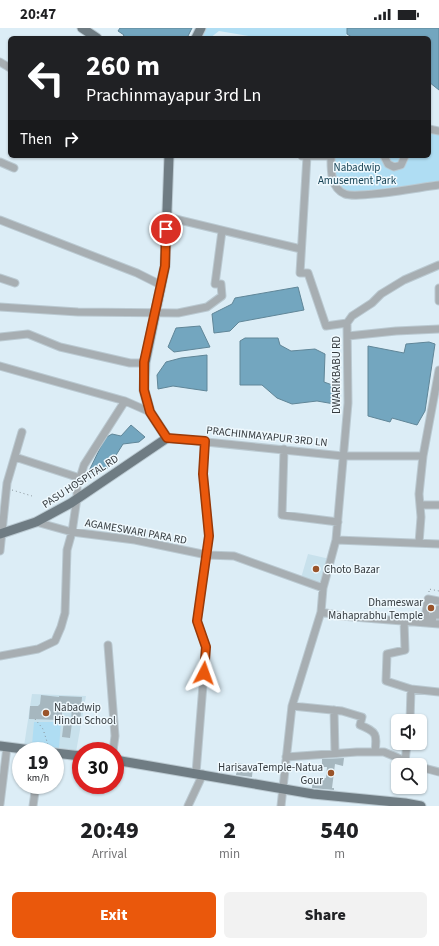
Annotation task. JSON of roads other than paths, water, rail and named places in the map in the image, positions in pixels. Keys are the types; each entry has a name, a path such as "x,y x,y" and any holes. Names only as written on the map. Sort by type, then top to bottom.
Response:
{"main road":[{"path":"82,28 94,36"},
{"path":"167,438 150,412 144,390 144,362 165,266 169,158"},
{"name":"PASU HOSPITAL RD","path":"1,534 36,522 77,498 167,438"},
{"path":"124,761 313,794 421,806"}],"street":[{"name":"DWARIKBABU RD","path":"281,806 292,706 321,612 324,588 336,540 348,403 347,323 326,326 308,273 300,273 305,158"},
{"path":"330,158 330,175 336,186 344,194 359,195 439,185"},
{"path":"385,158 388,164 394,167 401,165 404,158"},
{"path":"0,171 1,163 14,168"},
{"path":"167,217 301,249"},
{"path":"0,220 137,273 161,285"},
{"path":"0,307 78,312 155,314 178,313 207,307 222,296 221,284 215,284 222,231"},
{"path":"347,323 352,316 372,303 381,294 404,280 439,265"},
{"path":"0,278 15,283"},
{"path":"439,288 439,301"},
{"path":"348,336 396,331 439,329"},
{"path":"0,337 28,334 60,347 130,363 144,362"},
{"path":"0,366 125,401 150,412"},
{"path":"419,543 421,517 419,494 424,442 432,413 439,370"},
{"path":"0,656 38,649 55,641 65,613 67,550 72,532 77,498 77,486 84,465 125,401"},
{"path":"0,551 7,489 22,432"},
{"name":"PRACHINMAYAPUR 3RD LN","path":"167,438 284,449 343,458 423,456"},
{"path":"188,806 200,774 206,647 197,621 209,536 203,474 205,441"},
{"path":"284,449 282,516 338,522"},
{"path":"15,457 80,478"},
{"path":"420,505 439,505"},
{"name":"AGAMESWARI PARA RD","path":"36,522 72,532 135,540 207,555 234,556 324,588"},
{"path":"336,540 439,544"},
{"path":"434,622 425,619 428,599 439,601"},
{"path":"434,622 433,614 438,615 439,609"},
{"path":"321,612 341,616 434,622"},
{"path":"404,621 405,650 387,654 386,681 390,684 411,689 439,692"},
{"path":"108,645 114,742"},
{"path":"410,714 411,689"},
{"path":"292,706 334,710 362,717 360,725 373,731 376,736 375,752"},
{"path":"334,710 334,753"},
{"path":"0,804 3,747"},
{"path":"286,757 334,753 384,752 396,758"},
{"path":"427,769 439,772"},
{"path":"33,806 35,794"}],"place":[{"name":"Choto Bazar","path":"316,569"},
{"name":"Dhameswar Mahaprabhu Temple","path":"431,608"},
{"name":"Nabadwip Hindu School","path":"46,713"},
{"name":"HarisavaTemple-Natua Gour","path":"331,773"}],"park label":[{"name":"Nabadwip Amusement Park","path":"357,173"}]}
